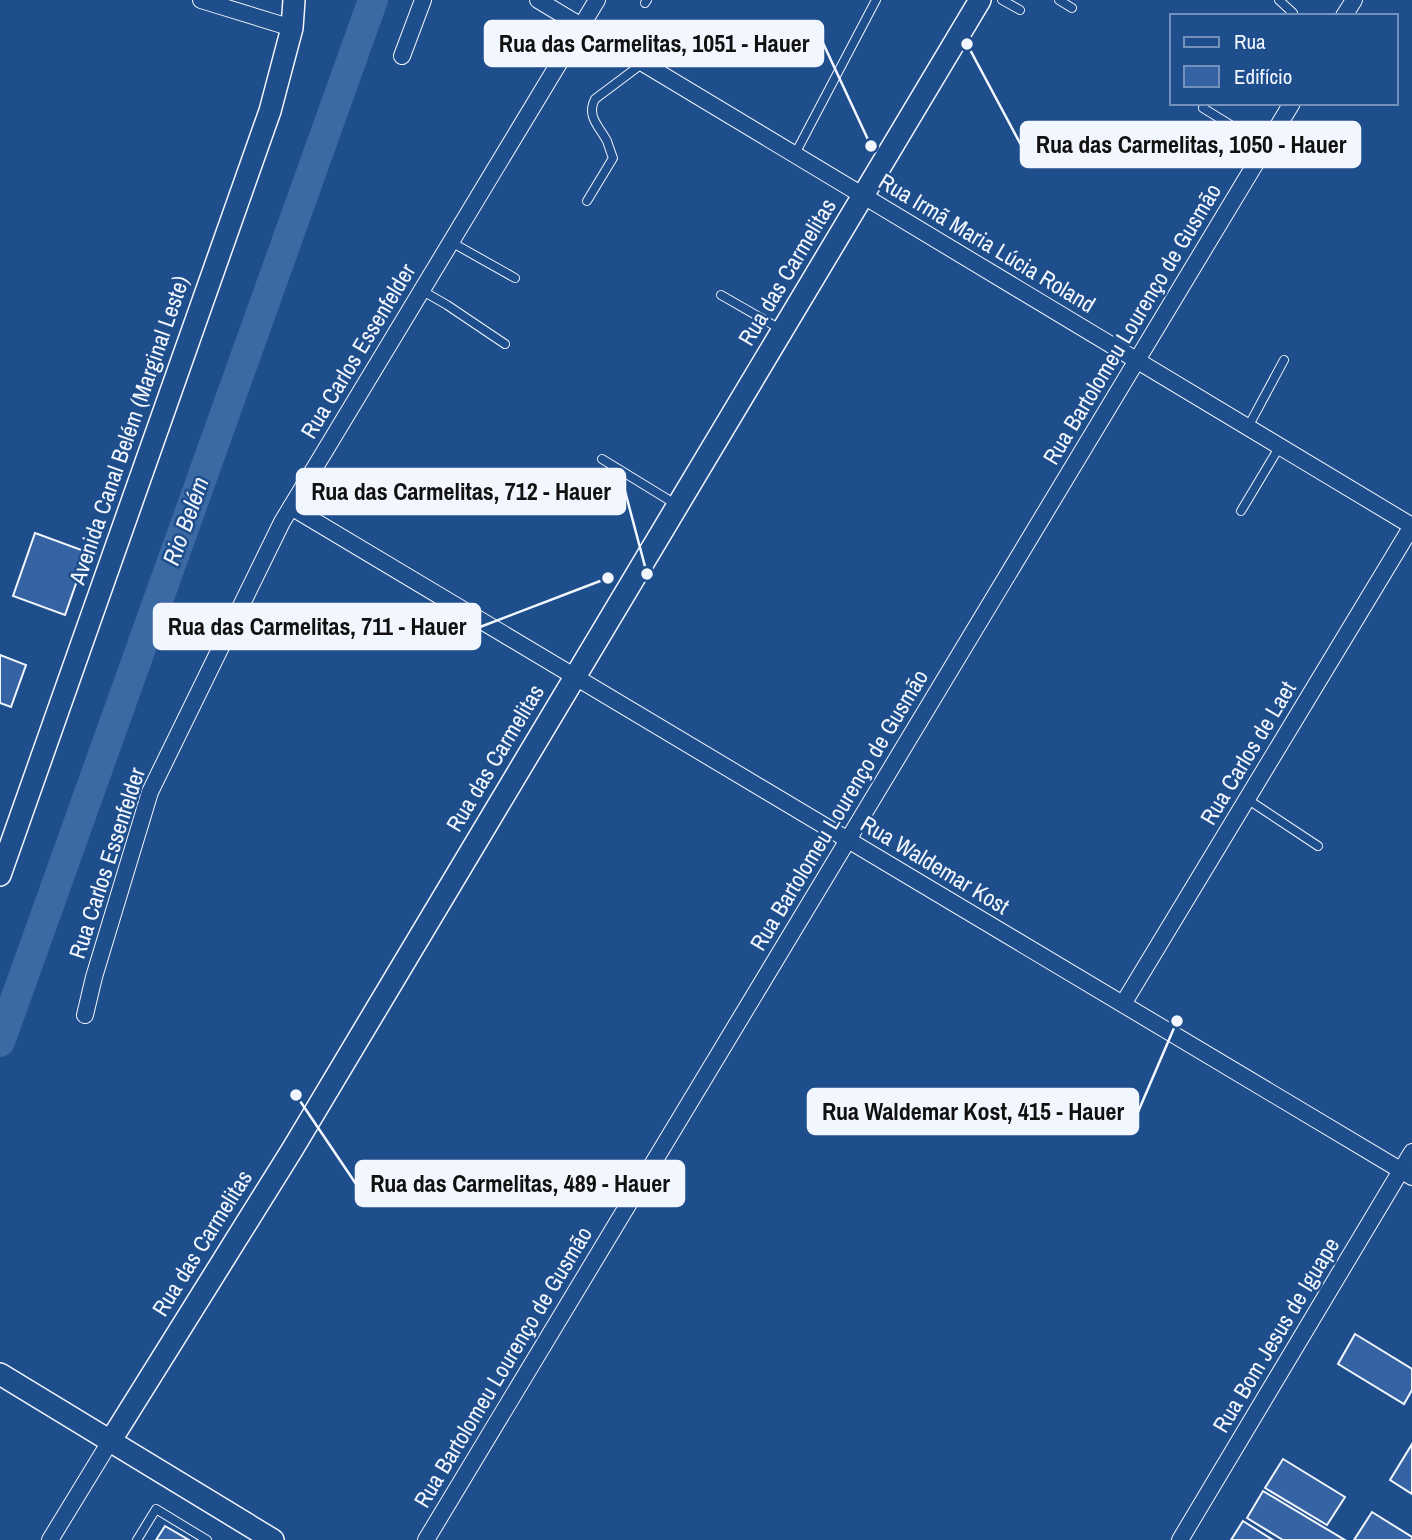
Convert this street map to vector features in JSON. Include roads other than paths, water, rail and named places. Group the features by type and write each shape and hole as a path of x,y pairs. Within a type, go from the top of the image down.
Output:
{"street":[{"path":"201,0 292,28"},
{"name":"Avenida Canal Belém (Marginal Leste)","path":"0,875 270,111 292,28 294,0"},
{"path":"402,55 423,0"},
{"name":"Rua Irmã Maria Lúcia Roland","path":"538,0 1412,526"},
{"name":"Rua Carlos Essenfelder","path":"85,1015 150,792 290,507 597,0"},
{"name":"Rua das Carmelitas","path":"50,1540 292,1150 980,0"},
{"name":"Rua Bartolomeu Lourenço de Gusmão","path":"426,1540 1291,105"},
{"name":"Rua Waldemar Kost","path":"290,507 1407,1174"},
{"name":"Rua Carlos de Laet","path":"1123,1004 1412,526"},
{"name":"Rua Bom Jesus de Iguape","path":"1180,1540 1407,1174 1412,1153"},
{"path":"0,1374 273,1540"}],"lane":[{"path":"795,154 876,0"},
{"path":"1002,0 1020,10"},
{"path":"1059,0 1072,8"},
{"path":"1279,0 1293,14"},
{"path":"587,201 612,158 607,142 591,113 592,104 643,63"},
{"path":"1203,108 1266,147"},
{"path":"451,242 515,278"},
{"path":"421,290 505,344"},
{"path":"721,295 782,330"},
{"path":"1248,427 1284,360"},
{"path":"1241,511 1280,446"},
{"path":"602,459 677,505"},
{"path":"1247,799 1318,846"},
{"path":"137,1540 156,1509 207,1540"}],"waterway":[{"name":"Rio Belém","path":"0,1042 373,0"}],"place":[{"name":"Rua das Carmelitas, 1050 - Hauer","path":"967,44"},
{"name":"Rua das Carmelitas, 1051 - Hauer","path":"871,146"},
{"name":"Rua das Carmelitas, 712 - Hauer","path":"647,574"},
{"name":"Rua das Carmelitas, 711 - Hauer","path":"608,578"},
{"name":"Rua Waldemar Kost, 415 - Hauer","path":"1177,1021"},
{"name":"Rua das Carmelitas, 489 - Hauer","path":"296,1095"}]}
